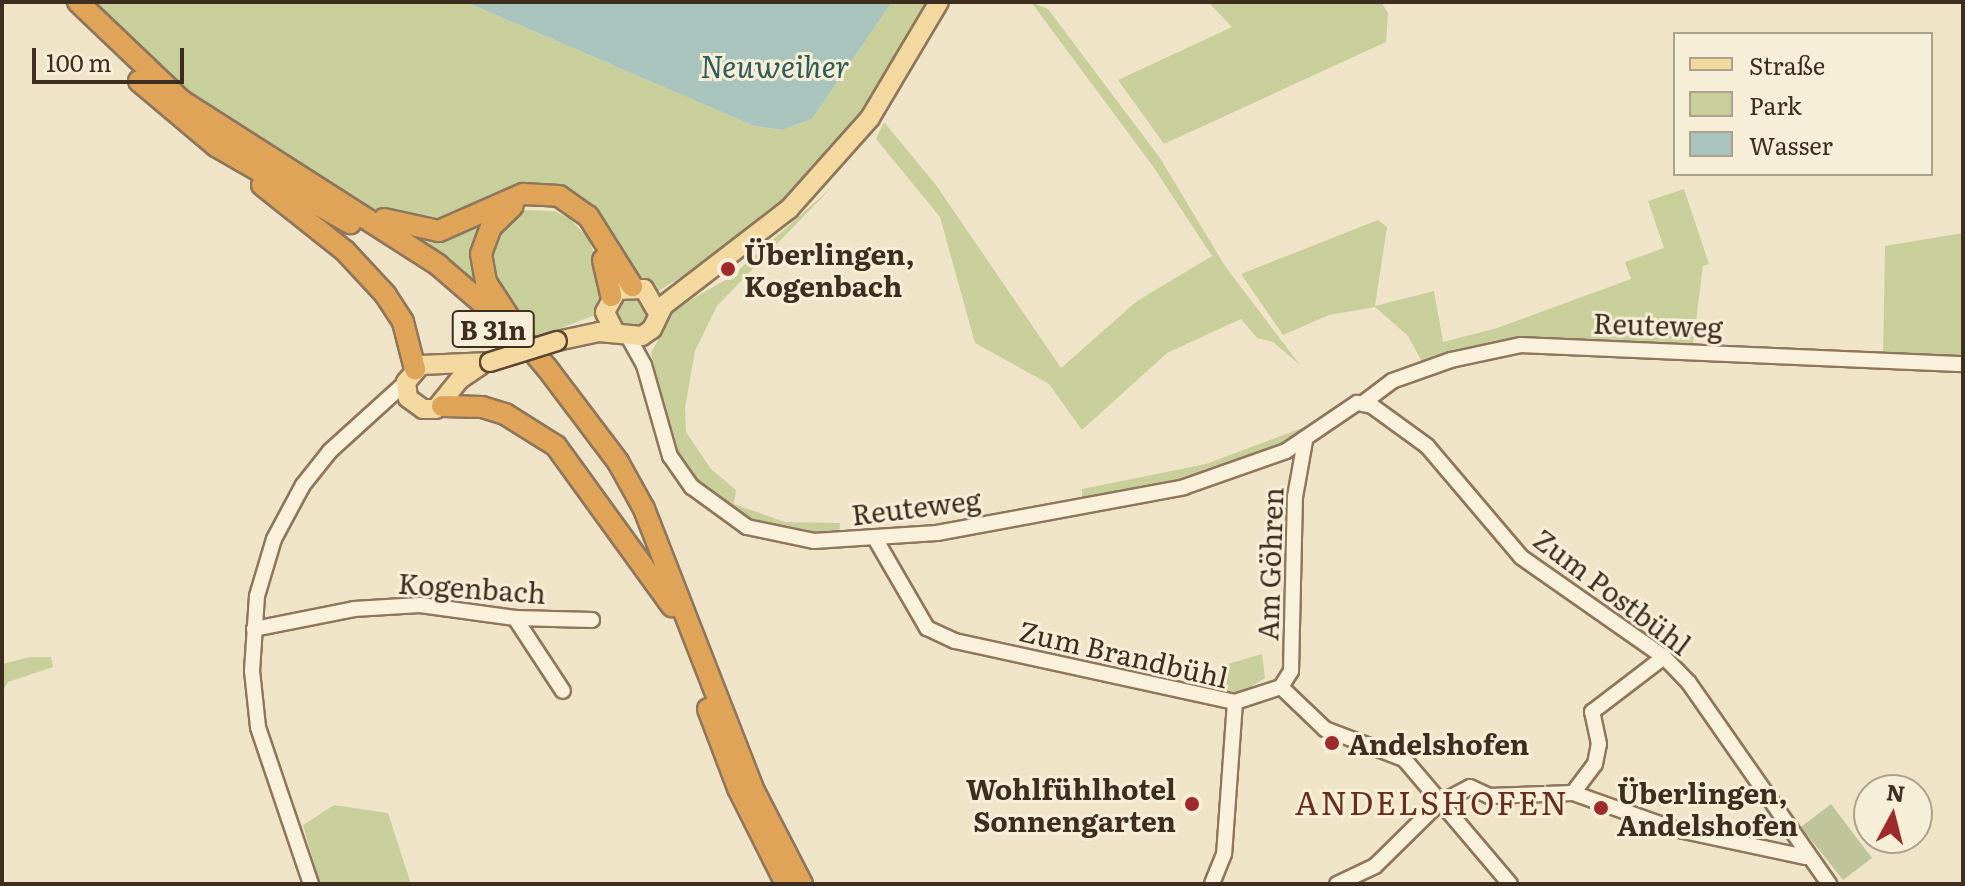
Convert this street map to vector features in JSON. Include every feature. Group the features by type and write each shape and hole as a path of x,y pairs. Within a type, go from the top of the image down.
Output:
{"highway":[{"name":"B 31n","path":"79,3 128,70 174,116 216,146 380,241 495,331 545,385 614,480 672,606 738,788 786,884"},
{"name":"B 31n","path":"79,3 182,101 438,265 517,333 618,462 644,509 754,791 802,884"},
{"path":"216,146 366,271 403,322 411,375"},
{"path":"361,214 439,231 523,194 559,196 588,216 640,289"},
{"path":"517,333 486,282 481,254 491,227 522,203 553,203 581,220 611,279 611,296"},
{"path":"447,398 505,414 556,446 672,606"}],"main road":[{"path":"486,364 429,410 412,402 411,375 428,364 441,368 486,364 577,335 617,329 648,333 658,313 690,282 765,230 839,157 896,80 939,2"},
{"path":"617,329 611,296 690,282"},
{"path":"640,289 658,313"},
{"path":"441,368 447,398"}],"street":[{"name":"Reuteweg","path":"617,329 644,365 670,456 692,487 717,510 747,527 786,538 876,540 1184,487 1286,451 1305,441"},
{"name":"Reuteweg","path":"644,365 648,333"},
{"name":"Reuteweg","path":"1363,403 1407,376 1521,345 1963,364"},
{"path":"311,884 258,727 254,629 257,596 281,523 315,469 411,375"},
{"path":"368,417 412,402"},
{"path":"1305,441 1363,403"},
{"name":"Zum Postbühl","path":"1363,403 1427,446 1521,557 1664,657 1689,683 1806,857 1829,884"},
{"name":"Am Göhren","path":"1281,687 1291,671 1295,497 1305,441"},
{"name":"Zum Brandbühl","path":"876,540 927,628 955,641 1235,702 1224,854 1212,884"},
{"name":"Kogenbach","path":"254,629 400,606 515,618 592,620"},
{"path":"515,618 563,691"},
{"path":"1573,793 1595,764 1599,744 1592,712 1664,657"},
{"path":"1235,702 1281,687 1325,729 1404,759 1438,804 1510,884"},
{"path":"1337,884 1375,866 1438,804 1470,787 1489,796 1573,793 1674,829 1806,857"}],"green space":[{"path":"78,2 466,2 754,126 782,130 812,119 892,2 929,2 893,69 805,184 730,247 655,293 655,324 615,332 606,243 547,193 459,226 381,218 182,101"},
{"path":"1031,2 1048,9 1160,158 1225,266 1300,365 1273,342 1257,338 1241,319 1167,353 1082,430 1049,384 975,343 940,217 876,139 884,122 936,185 1061,368 1137,301 1212,256 1152,165"},
{"path":"1208,2 1381,2 1388,13 1386,42 1164,144 1118,80 1232,27"},
{"path":"832,187 717,306 695,351 685,408 686,432 711,469 736,490 734,504 785,522 840,523 839,537 761,525 699,485 675,453 651,353 675,309 732,276"},
{"path":"1684,189 1709,264 1703,266 1693,345 1525,341 1422,362 1408,336 1375,307 1329,315 1283,335 1241,274 1378,220 1387,227 1375,306 1434,291 1443,342 1497,328 1631,279 1625,262 1664,248 1648,201"},
{"path":"524,210 554,211 569,218 588,238 606,283 595,315 533,339 500,298 488,262 493,241 510,217"},
{"path":"492,219 482,291 414,238 449,236"},
{"path":"1963,233 1963,355 1883,359 1885,246"},
{"path":"1310,425 1283,445 1181,481 1082,500 1082,489 1206,464"},
{"path":"1262,654 1265,678 1238,695 1194,690 1196,677 1225,673 1224,665"},
{"path":"30,657 51,657 53,667 8,682 2,692 2,664"},
{"path":"1831,804 1853,833 1853,854 1869,854 1872,858 1843,880 1801,827"},
{"path":"334,805 388,813 411,884 320,884 303,825"}],"water":[{"name":"Neuweiher","path":"466,2 892,2 812,119 782,130 754,126"}],"place":[{"name":"Überlingen, Kogenbach","path":"728,269"},
{"name":"Andelshofen","path":"1332,743"},
{"name":"Wohlfühlhotel Sonnengarten","path":"1192,804"},
{"name":"Überlingen, Andelshofen","path":"1601,808"}],"district":[{"name":"ANDELSHOFEN","path":"1432,801"}]}
